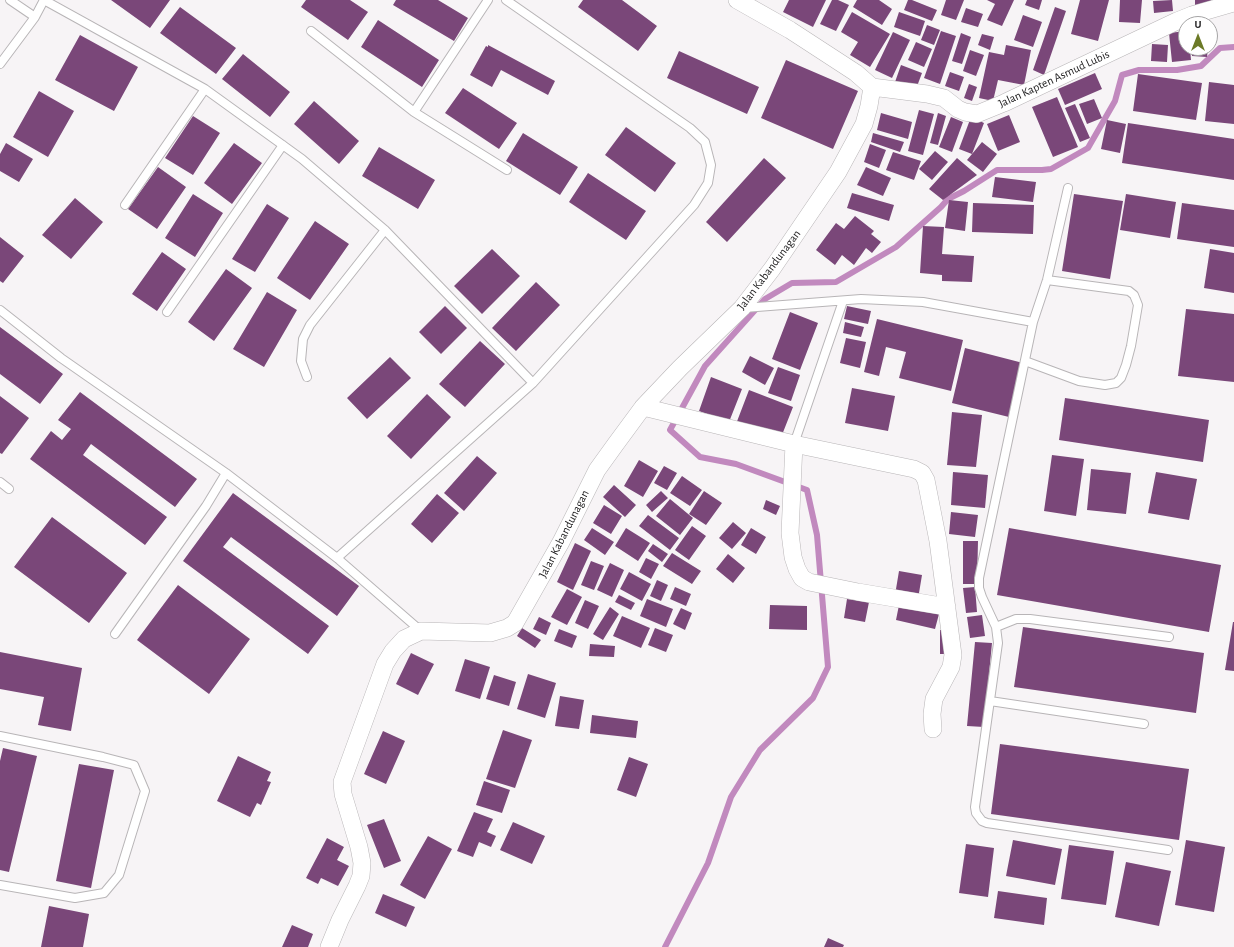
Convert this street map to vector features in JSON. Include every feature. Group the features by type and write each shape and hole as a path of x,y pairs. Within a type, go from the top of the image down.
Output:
{"street":[{"path":"737,0 790,30 856,73 872,87"},
{"name":"Jalan Kapten Asmud Lubis","path":"872,87 927,94 944,98 958,109 977,114 1004,103 1177,21 1192,15 1234,3"},
{"name":"Jalan Kabandunagan","path":"420,631 490,633 507,628 515,623 560,542 597,470 643,407 680,368 742,308 772,269 838,172 864,124 872,87"},
{"path":"643,407 794,444 914,468 922,473 928,487 938,541 953,655 951,667 934,699 932,714 933,729"},
{"path":"794,444 790,533 793,557 802,578 809,582 858,592 947,607"},
{"path":"329,947 361,876 362,864 359,847 343,794 342,782 385,664 393,651 404,639 420,631"}],"lane":[{"path":"10,0 35,17"},
{"path":"0,64 35,17 44,0 205,89 302,158 386,230 533,383"},
{"path":"414,112 488,0"},
{"path":"337,558 533,383 694,204 708,183 711,164 705,142 690,128 506,0"},
{"path":"311,32 414,112 507,170"},
{"path":"126,205 205,89"},
{"path":"166,312 283,145"},
{"path":"1068,188 1047,280 1033,322 979,578 979,588 996,627 998,643 975,807 976,813 982,821 1168,850"},
{"path":"307,377 301,362 303,339 310,325 386,230"},
{"path":"1025,362 1079,381 1105,385 1116,383 1121,378 1126,365 1138,305 1134,295 1129,291 1047,280"},
{"path":"742,308 861,299 923,302 1033,322"},
{"path":"794,444 843,301"},
{"path":"0,310 61,358 226,473 337,558 420,631"},
{"path":"115,634 206,506 226,473"},
{"path":"0,482 9,488"},
{"path":"996,627 1016,620 1030,619 1168,637"},
{"path":"990,701 1144,724"},
{"path":"0,736 103,757 134,765 145,791 119,875 104,893 75,898 0,885"}],"building":[{"path":"111,0 170,0 150,28"},
{"path":"306,0 350,0 368,12 348,40 301,7"},
{"path":"396,0 438,0 468,18 454,41 393,5"},
{"path":"583,0 622,0 657,26 638,51 578,7"},
{"path":"789,0 826,0 813,27 783,12"},
{"path":"832,0 838,0 849,5 836,31 820,24"},
{"path":"857,0 879,0 892,9 882,25 853,7"},
{"path":"908,0 912,0 937,10 932,21 904,10"},
{"path":"946,0 964,0 956,20 941,15"},
{"path":"987,0 1014,0 1002,26 987,20 995,4"},
{"path":"1027,0 1042,0 1039,10 1025,5"},
{"path":"1080,0 1109,0 1098,41 1071,34"},
{"path":"1120,0 1142,0 1140,23 1119,22"},
{"path":"1172,0 1173,11 1154,13 1153,1"},
{"path":"1195,0 1211,0 1211,7 1195,7"},
{"path":"180,7 236,48 216,74 160,33"},
{"path":"1055,7 1066,11 1044,75 1033,70"},
{"path":"966,8 983,14 978,27 961,22"},
{"path":"852,12 890,34 870,67 850,55 858,42 841,32"},
{"path":"899,12 925,21 920,36 894,27"},
{"path":"1023,15 1042,22 1033,47 1014,40"},
{"path":"378,20 439,60 422,87 361,47"},
{"path":"927,25 940,30 934,45 921,40"},
{"path":"941,31 956,36 940,84 924,78"},
{"path":"893,32 910,40 892,78 875,70"},
{"path":"1178,32 1178,56 1191,56 1191,60 1172,62 1169,33"},
{"path":"961,33 971,37 962,64 952,61"},
{"path":"982,34 994,37 990,50 978,45"},
{"path":"80,35 138,67 114,111 55,80"},
{"path":"916,42 932,49 924,67 908,60"},
{"path":"1152,44 1168,45 1167,62 1151,61"},
{"path":"488,45 555,81 548,95 501,70 492,87 470,75 486,46 488,47"},
{"path":"1006,45 1031,50 1024,85 998,80 993,101 979,98 989,52 1004,55"},
{"path":"970,50 984,55 976,76 963,71"},
{"path":"679,51 759,87 747,114 667,78"},
{"path":"243,54 290,92 270,117 222,79"},
{"path":"786,60 858,91 833,149 761,118"},
{"path":"901,65 922,73 916,89 895,82"},
{"path":"950,72 964,77 959,91 945,86"},
{"path":"1095,73 1102,89 1065,105 1058,89"},
{"path":"1138,74 1202,83 1196,120 1133,111"},
{"path":"1209,82 1234,85 1234,124 1205,121"},
{"path":"969,84 977,87 972,101 964,98"},
{"path":"463,88 517,123 499,149 445,113"},
{"path":"39,91 74,111 48,157 13,137"},
{"path":"1057,97 1078,147 1053,157 1032,107"},
{"path":"1094,99 1102,118 1087,124 1079,104"},
{"path":"314,101 359,141 339,164 294,124"},
{"path":"1075,104 1090,138 1080,142 1065,108"},
{"path":"919,110 934,114 923,155 908,151"},
{"path":"881,113 912,122 908,139 877,130"},
{"path":"938,113 946,116 938,145 930,143"},
{"path":"1009,115 1020,142 998,151 987,124"},
{"path":"193,116 220,133 193,175 165,158"},
{"path":"951,117 963,122 952,152 939,147"},
{"path":"971,117 984,123 972,154 959,149"},
{"path":"1107,120 1126,124 1120,153 1101,149"},
{"path":"1128,123 1234,139 1234,180 1122,163"},
{"path":"626,127 676,163 655,192 605,155"},
{"path":"523,133 578,167 560,195 506,161"},
{"path":"873,133 904,142 900,152 871,142"},
{"path":"982,142 997,154 983,172 967,160"},
{"path":"6,143 33,159 19,182 0,171 0,154"},
{"path":"234,143 262,163 232,204 204,183"},
{"path":"870,144 886,150 879,168 864,162"},
{"path":"379,147 435,180 418,209 362,176"},
{"path":"935,151 948,162 932,180 919,169"},
{"path":"893,152 921,161 914,180 886,170"},
{"path":"764,158 786,178 727,242 706,222"},
{"path":"957,158 977,175 943,200 929,189"},
{"path":"158,167 186,187 157,229 128,209"},
{"path":"866,167 891,178 883,196 857,185"},
{"path":"588,173 646,211 626,240 569,202"},
{"path":"995,177 1036,182 1033,202 992,197"},
{"path":"852,193 894,205 889,221 847,208"},
{"path":"193,194 223,213 195,257 165,238"},
{"path":"1074,194 1123,201 1110,279 1062,271"},
{"path":"1126,194 1176,202 1170,238 1120,230"},
{"path":"75,198 103,222 71,259 42,235"},
{"path":"949,200 968,202 965,231 945,228"},
{"path":"973,203 1034,205 1033,234 972,232"},
{"path":"1182,203 1234,210 1234,247 1177,239"},
{"path":"267,204 289,218 255,272 232,259"},
{"path":"855,216 874,231 871,234 881,242 872,253 866,248 854,265 842,255 835,265 816,250 836,223 844,229"},
{"path":"315,221 349,244 310,300 277,278"},
{"path":"923,226 944,227 942,254 974,256 972,282 942,281 942,275 920,273"},
{"path":"0,237 24,256 3,283 0,281"},
{"path":"492,249 520,276 482,314 454,286"},
{"path":"1210,249 1234,253 1234,293 1204,288"},
{"path":"162,252 186,269 157,311 132,294"},
{"path":"226,269 252,288 214,341 188,322"},
{"path":"536,282 560,305 516,351 492,328"},
{"path":"267,292 297,310 264,367 233,349"},
{"path":"445,306 467,328 441,354 419,332"},
{"path":"847,306 871,311 868,324 844,319"},
{"path":"1186,309 1234,314 1234,382 1178,376"},
{"path":"790,312 818,323 800,370 772,359"},
{"path":"877,319 963,340 951,391 899,378 906,352 886,347 879,376 864,372"},
{"path":"845,322 864,327 861,337 843,333"},
{"path":"0,327 63,374 40,404 0,374"},
{"path":"846,338 866,342 860,368 840,363"},
{"path":"480,341 505,364 465,407 439,384"},
{"path":"965,348 1023,363 1009,417 952,403"},
{"path":"750,356 774,368 765,385 742,372"},
{"path":"390,357 411,378 367,419 347,398"},
{"path":"778,367 800,375 791,401 768,393"},
{"path":"711,377 742,389 729,422 699,411"},
{"path":"852,388 895,396 888,431 845,423"},
{"path":"749,390 793,407 780,440 736,424"},
{"path":"80,392 197,479 175,507 91,444 83,455 167,517 145,545 30,459 51,431 62,440 71,429 58,420"},
{"path":"427,394 451,417 411,459 387,436"},
{"path":"0,396 29,418 2,454 0,453"},
{"path":"1065,398 1209,420 1203,462 1059,440"},
{"path":"952,412 982,415 976,467 947,465"},
{"path":"1052,455 1084,459 1076,516 1044,511"},
{"path":"477,456 497,473 464,511 444,493"},
{"path":"639,460 658,471 643,497 624,486"},
{"path":"664,466 677,473 667,490 654,483"},
{"path":"1091,469 1131,473 1126,514 1087,510"},
{"path":"953,472 988,475 985,508 951,505"},
{"path":"1156,472 1197,479 1189,520 1148,513"},
{"path":"682,476 702,490 690,506 670,493"},
{"path":"614,485 636,505 625,517 603,497"},
{"path":"661,491 668,498 652,512 646,505"},
{"path":"704,491 722,503 706,525 689,514"},
{"path":"233,493 359,586 337,616 231,537 223,547 329,626 308,654 183,561"},
{"path":"437,494 459,513 432,543 411,524"},
{"path":"670,499 693,518 680,535 656,516"},
{"path":"766,500 780,506 776,515 763,509"},
{"path":"604,505 622,516 611,534 593,523"},
{"path":"951,512 978,515 975,537 949,534"},
{"path":"648,515 679,538 670,550 639,526"},
{"path":"52,517 127,573 89,623 14,567"},
{"path":"733,522 746,533 732,549 719,538"},
{"path":"692,526 706,536 689,560 675,550"},
{"path":"592,528 614,542 605,555 584,540"},
{"path":"626,528 650,543 638,561 615,546"},
{"path":"751,528 766,537 756,554 741,545"},
{"path":"1009,528 1221,565 1209,632 997,595"},
{"path":"963,541 978,541 977,584 963,584"},
{"path":"575,543 591,551 573,590 557,582"},
{"path":"653,544 668,554 662,562 648,551"},
{"path":"672,553 701,571 692,584 663,566"},
{"path":"728,554 745,568 733,583 716,569"},
{"path":"646,558 659,564 651,579 639,572"},
{"path":"591,561 604,566 594,590 581,585"},
{"path":"610,563 624,570 612,597 597,590"},
{"path":"899,571 922,575 918,599 895,595"},
{"path":"629,572 651,584 642,601 620,589"},
{"path":"657,580 668,585 661,601 650,596"},
{"path":"178,585 250,639 209,694 137,640"},
{"path":"675,587 691,594 686,606 670,599"},
{"path":"975,587 977,612 966,613 963,588"},
{"path":"567,589 582,597 567,625 551,617"},
{"path":"619,595 635,603 631,610 615,602"},
{"path":"647,599 673,609 666,627 640,616"},
{"path":"847,599 869,602 865,622 844,618"},
{"path":"585,600 599,606 588,629 575,623"},
{"path":"770,605 807,606 807,630 769,629"},
{"path":"899,605 939,614 935,629 896,620"},
{"path":"610,607 619,614 603,640 593,634"},
{"path":"681,608 692,613 685,630 673,624"},
{"path":"982,615 985,636 970,638 967,617"},
{"path":"622,616 650,628 641,648 613,636"},
{"path":"539,617 551,623 546,635 533,629"},
{"path":"1234,622 1234,671 1225,670"},
{"path":"1023,627 1204,653 1196,713 1014,687"},
{"path":"522,628 541,640 535,648 517,636"},
{"path":"655,628 673,635 666,652 648,645"},
{"path":"559,629 577,636 572,648 554,641"},
{"path":"940,630 950,630 950,654 940,654"},
{"path":"975,642 992,643 984,727 967,726"},
{"path":"590,644 615,646 614,657 589,656"},
{"path":"0,652 82,668 71,731 38,725 44,697 0,689"},
{"path":"411,653 434,664 418,695 396,684"},
{"path":"465,659 490,667 480,699 455,691"},
{"path":"528,674 556,683 545,718 517,709"},
{"path":"494,675 516,682 509,706 486,699"},
{"path":"560,696 584,700 579,729 555,726"},
{"path":"592,715 638,721 636,738 590,733"},
{"path":"503,730 532,740 515,788 486,779"},
{"path":"383,731 405,741 386,784 364,774"},
{"path":"1000,744 1189,769 1179,840 991,814"},
{"path":"3,748 37,756 9,872 0,870 0,761"},
{"path":"238,756 271,772 267,781 271,782 261,805 257,803 250,817 217,801"},
{"path":"629,757 648,764 636,797 617,790"},
{"path":"79,764 114,770 91,888 56,881"},
{"path":"484,781 510,790 502,813 476,805"},
{"path":"474,812 493,819 487,832 496,836 491,847 479,842 473,857 457,851"},
{"path":"384,819 401,861 384,868 367,825"},
{"path":"513,822 545,836 532,864 500,850"},
{"path":"428,836 452,849 425,899 400,885"},
{"path":"327,838 344,847 337,860 349,866 338,886 321,878 318,884 306,878"},
{"path":"1013,840 1062,849 1055,885 1006,876"},
{"path":"1186,840 1225,847 1214,912 1175,905"},
{"path":"966,844 994,848 988,897 959,893"},
{"path":"1069,845 1114,851 1106,905 1061,899"},
{"path":"1126,862 1171,871 1159,926 1115,917"},
{"path":"998,891 1047,898 1044,925 994,918"},
{"path":"383,894 415,907 406,927 375,913"},
{"path":"49,906 89,914 83,947 41,947"},
{"path":"292,925 313,934 308,947 282,947"},
{"path":"828,938 844,945 843,947 824,947"}],"waterway":[{"path":"665,947 708,863 731,797 760,750 813,698 828,667 817,535 807,490 736,464 700,457 670,430 705,366 765,299 792,283 836,282 896,247 948,199 964,191 997,170 1051,169 1088,148 1115,101 1122,75 1139,70 1177,70 1201,66 1220,48 1234,47"}]}
